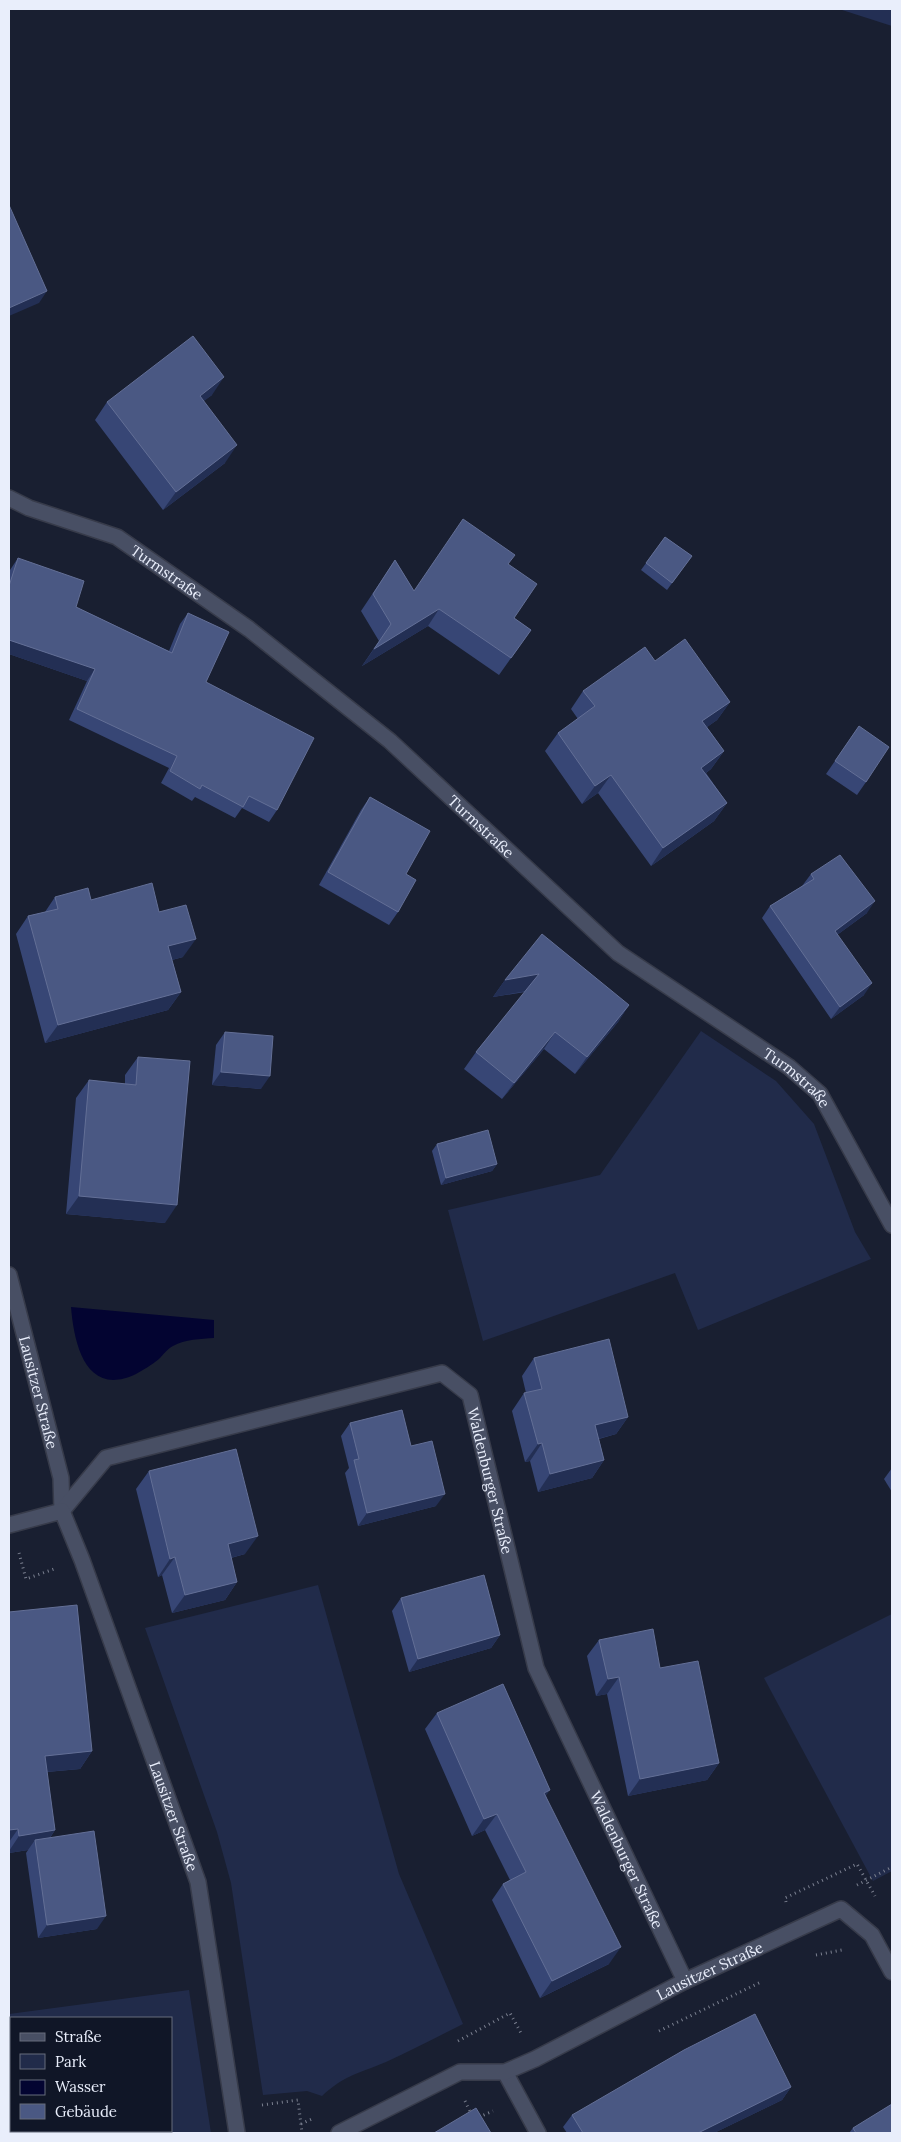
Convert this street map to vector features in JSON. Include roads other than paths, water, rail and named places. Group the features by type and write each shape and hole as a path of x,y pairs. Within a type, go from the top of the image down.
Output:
{"street":[{"name":"Turmstraße","path":"9,498 29,508 117,537 249,629 390,741 618,953 789,1068 820,1094 892,1225"},
{"name":"Lausitzer Straße","path":"9,1275 61,1478 62,1511 82,1560 198,1882 237,2133"},
{"name":"Waldenburger Straße","path":"62,1511 106,1458 442,1373 470,1395 536,1668 685,1981"},
{"path":"10,1525 62,1511"},
{"name":"Lausitzer Straße","path":"339,2133 460,2072 505,2072 536,2059 685,1981 841,1909 872,1935 892,1972"},
{"path":"505,2072 538,2133"}],"water":[{"path":"71,1307 214,1320 214,1338 183,1342 169,1349 159,1359 136,1374 119,1380 105,1379 94,1373 80,1351 75,1336"}]}
